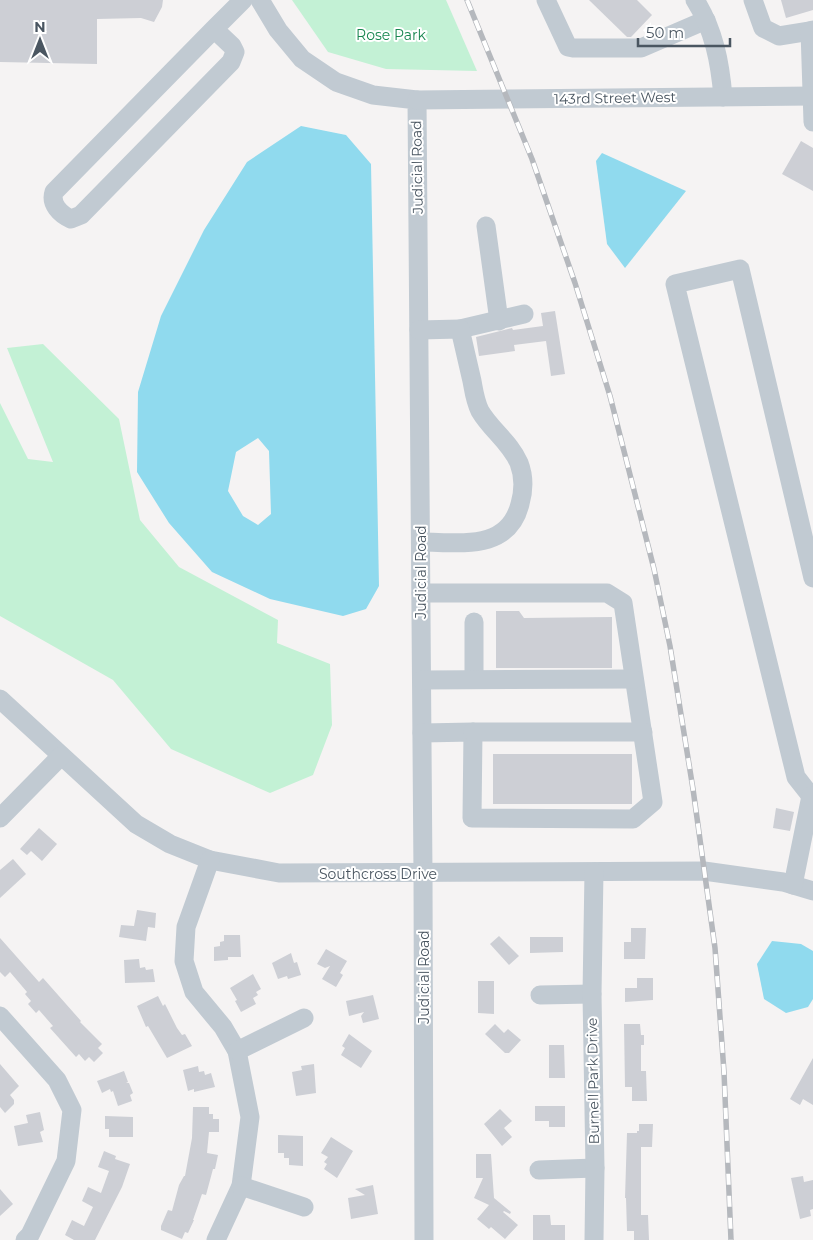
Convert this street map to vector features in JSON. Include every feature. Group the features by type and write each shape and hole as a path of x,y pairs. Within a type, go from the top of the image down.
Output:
{"street":[{"path":"214,29 232,46 235,52 231,62 81,215 72,219 67,217 55,206 53,201 54,192 214,29 243,0"},
{"name":"Judicial Road","path":"260,0 278,30 302,59 336,82 373,95 417,100 424,874 424,1240"},
{"path":"546,0 568,47 574,48 641,48 706,20"},
{"path":"695,0 706,20 718,53 723,97"},
{"path":"753,0 762,28 779,36 812,30 813,122"},
{"name":"143rd Street West","path":"417,100 813,96"},
{"path":"486,226 499,321"},
{"path":"794,885 812,796 796,777 675,284 740,269 813,578"},
{"path":"419,330 460,330 524,314"},
{"path":"421,542 477,542 494,538 504,532 513,520 520,507 523,492 523,478 519,464 510,447 481,411 476,400 460,330"},
{"path":"421,593 607,593 623,603 653,802 634,819 472,818 473,732"},
{"path":"474,622 474,679"},
{"path":"422,680 634,678"},
{"name":"Southcross Drive","path":"0,699 136,824 170,844 210,860 279,873 424,874 704,871 784,882 813,891"},
{"path":"422,733 643,732"},
{"path":"0,818 61,756"},
{"path":"210,860 186,927 184,961 194,992 223,1027 236,1050 250,1116 241,1186 216,1240"},
{"name":"Burnell Park Drive","path":"594,872 592,994 595,1168 594,1240"},
{"path":"540,995 592,994"},
{"path":"0,1016 57,1080 72,1110 66,1161 30,1235 25,1240"},
{"path":"236,1050 304,1018"},
{"path":"539,1170 595,1168"},
{"path":"241,1186 304,1207"}],"green space":[{"name":"Rose Park","path":"292,0 446,0 477,71 386,69 328,52"},
{"path":"43,344 119,419 140,520 179,567 278,620 277,643 330,664 332,725 313,775 270,793 171,749 113,680 0,616 0,403 28,459 53,462 7,348"}],"water":[{"path":"301,126 346,135 371,164 379,586 366,609 343,616 270,599 212,572 169,523 137,472 138,392 161,316 204,230 247,162","holes":["258,438 269,451 271,514 258,525 243,516 228,491 236,452"]},
{"path":"602,153 686,191 625,268 607,244 596,161"},
{"path":"772,941 801,944 813,951 813,999 808,1007 786,1013 764,999 757,964"}],"building":[{"path":"0,0 163,0 162,7 154,22 141,18 97,19 97,64 0,62"},
{"path":"589,0 637,0 652,15 631,37 627,37"},
{"path":"781,0 813,0 813,10 786,18"},
{"path":"801,141 813,148 813,191 782,174"},
{"path":"555,311 565,374 551,376 546,341 514,345 515,351 479,356 476,337 512,328 513,330 543,326 541,313"},
{"path":"496,611 519,611 524,618 612,617 612,668 496,668"},
{"path":"493,754 632,754 632,804 493,804"},
{"path":"776,808 794,812 790,831 773,828"},
{"path":"39,828 57,844 42,861 31,851 27,855 20,849"},
{"path":"13,859 26,874 0,898 0,870"},
{"path":"137,910 156,913 155,928 148,927 146,941 119,937 121,925 134,926"},
{"path":"631,928 646,928 645,959 624,959 624,942 631,942"},
{"path":"224,935 240,935 241,957 228,957 228,960 214,961 214,947 220,946 220,942 224,941"},
{"path":"499,936 519,956 509,965 490,944"},
{"path":"530,937 563,937 563,952 530,953"},
{"path":"0,938 39,982 43,978 80,1022 102,1044 98,1048 103,1053 94,1062 89,1057 85,1061 79,1054 76,1057 50,1028 53,1026 39,1010 36,1013 28,1004 31,1001 25,994 27,992 10,972 5,977 0,972"},
{"path":"326,949 347,961 340,973 343,975 336,987 322,979 330,966 325,968 317,964"},
{"path":"291,953 294,963 297,962 301,975 288,979 287,976 278,979 272,963"},
{"path":"139,959 140,968 145,967 146,970 153,969 155,982 125,983 124,960"},
{"path":"253,974 261,989 256,992 258,995 253,998 256,1004 241,1012 230,988"},
{"path":"637,978 653,978 653,1000 625,1002 625,988 637,988"},
{"path":"478,981 494,981 494,1014 478,1013"},
{"path":"373,995 379,1019 363,1023 361,1016 364,1012 349,1016 346,1001"},
{"path":"158,996 163,1006 165,1004 177,1028 182,1035 185,1034 192,1046 167,1058 148,1026 146,1027 137,1006"},
{"path":"495,1024 504,1033 508,1029 521,1040 509,1053 505,1053 485,1034"},
{"path":"624,1024 640,1024 641,1035 644,1035 644,1045 641,1045 641,1071 646,1071 647,1101 632,1101 632,1087 625,1087"},
{"path":"349,1034 372,1051 361,1068 341,1055 345,1048 342,1046"},
{"path":"549,1045 564,1045 565,1078 549,1078"},
{"path":"813,1058 813,1105 803,1099 800,1105 790,1099"},
{"path":"0,1064 19,1086 10,1095 14,1100 14,1104 5,1113 0,1107"},
{"path":"314,1064 316,1093 296,1096 292,1072 302,1070 301,1066"},
{"path":"198,1066 199,1072 204,1071 205,1075 211,1073 215,1087 194,1092 194,1089 188,1091 183,1070"},
{"path":"124,1071 128,1082 126,1083 129,1083 133,1093 130,1095 132,1101 118,1106 113,1091 111,1092 110,1089 102,1093 97,1081"},
{"path":"535,1106 565,1106 565,1127 549,1127 549,1121 535,1121"},
{"path":"193,1107 209,1107 209,1114 213,1114 213,1119 219,1119 219,1132 209,1132 207,1153 218,1155 206,1195 202,1194 194,1220 188,1233 185,1232 182,1239 161,1230 161,1226 168,1210 172,1211 179,1185 185,1176 192,1138"},
{"path":"500,1109 512,1121 504,1128 512,1137 502,1146 484,1124"},
{"path":"40,1112 44,1130 40,1132 43,1142 18,1146 14,1126 28,1123 26,1115"},
{"path":"105,1116 133,1117 133,1137 109,1137 109,1129 105,1129"},
{"path":"639,1124 653,1124 652,1147 641,1147 641,1215 648,1215 649,1240 634,1240 634,1231 627,1231 625,1198 627,1133 637,1133 639,1131"},
{"path":"278,1135 303,1136 303,1166 289,1165 289,1158 284,1158 284,1153 278,1153"},
{"path":"331,1137 353,1151 337,1178 324,1169 327,1164 324,1162 328,1157 321,1153"},
{"path":"104,1151 116,1156 115,1159 130,1164 122,1187 95,1240 74,1240 65,1235 72,1220 84,1226 93,1207 82,1201 88,1187 101,1193 109,1171 98,1167"},
{"path":"476,1154 491,1154 494,1198 511,1212 510,1214 503,1212 518,1225 505,1239 491,1227 489,1229 477,1219 489,1205 474,1198 483,1178 476,1178"},
{"path":"803,1176 804,1182 813,1180 813,1209 810,1210 811,1216 800,1219 791,1178"},
{"path":"373,1185 378,1214 351,1219 348,1198 365,1195 355,1189"},
{"path":"0,1189 13,1204 0,1216"},
{"path":"533,1215 550,1215 551,1225 565,1225 565,1240 533,1240"}],"railway":[{"path":"467,0 532,159 575,283 610,396 654,569 670,646 693,789 715,948 724,1072 731,1240"}]}
